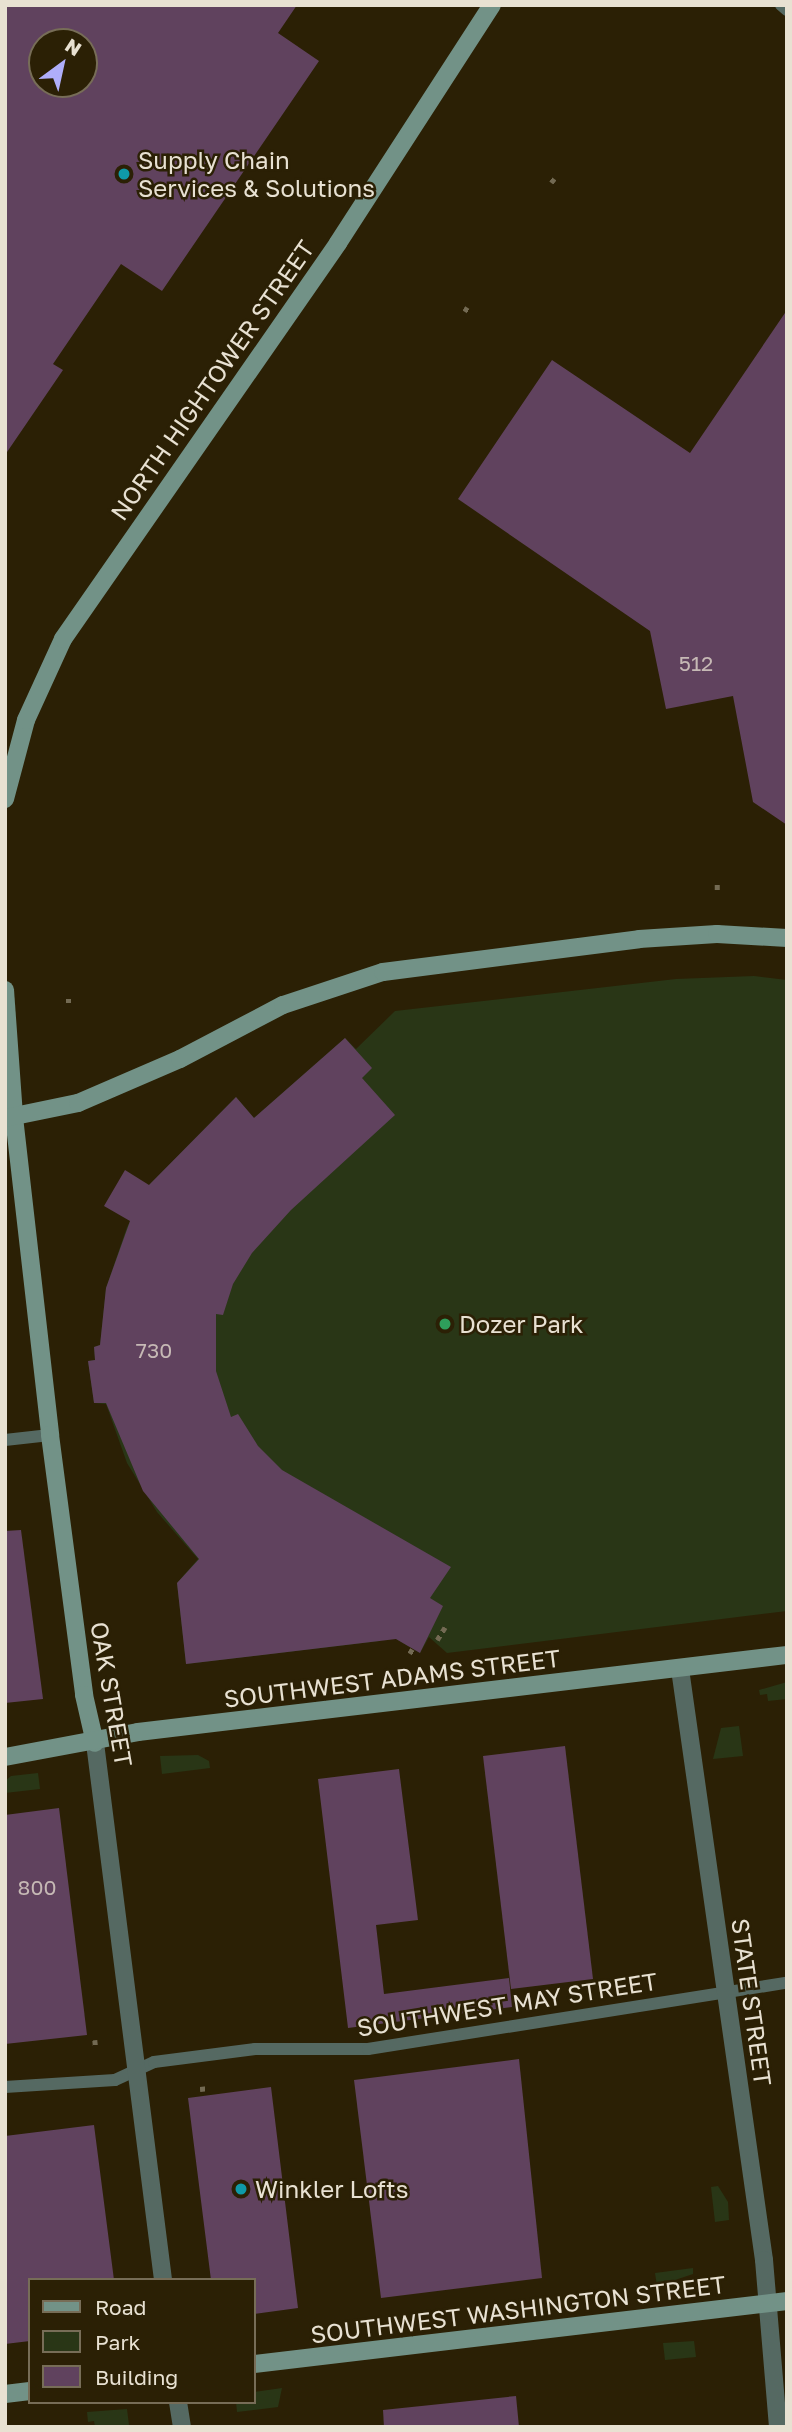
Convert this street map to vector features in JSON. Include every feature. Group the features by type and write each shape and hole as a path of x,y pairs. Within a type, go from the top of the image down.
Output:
{"street":[{"name":"NORTH HIGHTOWER STREET","path":"5,799 26,720 63,639 338,243 492,5"},
{"path":"5,990 9,1117 78,1103 180,1059 283,1005 383,972 639,939 716,934 787,938"},
{"name":"OAK STREET","path":"9,1117 84,1695 95,1743 163,2278"},
{"name":"SOUTHWEST ADAMS STREET","path":"5,1757 95,1743 138,1732 787,1655"},
{"name":"STATE STREET","path":"680,1669 768,2304 778,2427"},
{"name":"SOUTHWEST WASHINGTON STREET","path":"256,2364 787,2301"},
{"path":"5,2394 28,2391"},
{"path":"178,2404 182,2427"}],"lane":[{"path":"781,5 787,10"},
{"path":"5,1440 50,1435"},
{"name":"SOUTHWEST MAY STREET","path":"5,2087 115,2080 154,2062 255,2049 368,2049 787,1983"}],"path":[{"path":"717,880 717,890"},
{"path":"66,1001 74,1001"},
{"path":"437,1640 445,1628"},
{"path":"409,1650 417,1655"},
{"path":"95,2040 96,2049"},
{"path":"200,2089 209,2088"}],"green space":[{"name":"Dozer Park","path":"754,976 787,980 787,1611 447,1653 429,1637 420,1653 384,1632 380,1641 186,1664 177,1583 198,1559 157,1512 127,1463 106,1404 94,1403 88,1361 95,1360 94,1347 100,1345 106,1288 127,1227 149,1185 236,1097 254,1118 345,1038 356,1049 395,1011 676,979"},
{"path":"787,1682 787,1699 768,1701 767,1694 760,1695 759,1690"},
{"path":"739,1726 743,1756 713,1759 721,1728"},
{"path":"198,1755 209,1761 210,1768 162,1774 160,1756"},
{"path":"38,1773 40,1789 5,1793 5,1781 11,1776"},
{"path":"718,2186 728,2202 729,2220 715,2222 711,2187"},
{"path":"693,2268 693,2274 657,2286 655,2273"},
{"path":"694,2341 696,2357 665,2360 663,2343"},
{"path":"282,2388 278,2407 237,2412 236,2404 256,2404 256,2392"},
{"path":"127,2409 129,2425 95,2427 94,2421 88,2422 87,2412"}],"building":[{"name":"Supply Chain Services & Solutions","path":"5,5 297,5 278,33 319,61 162,291 121,264 53,364 63,370 5,455"},
{"path":"787,310 787,825 753,802 733,696 666,709 650,631 458,499 552,360 690,453"},
{"path":"345,1038 372,1068 362,1078 395,1115 291,1210 252,1253 233,1284 223,1315 216,1314 216,1371 231,1417 238,1414 258,1446 282,1470 451,1567 430,1598 443,1606 420,1653 396,1639 186,1664 177,1583 199,1559 143,1491 106,1403 94,1403 88,1361 95,1360 94,1347 100,1345 106,1288 130,1221 104,1206 125,1170 149,1185 236,1097 254,1118"},
{"path":"21,1530 43,1699 5,1703 5,1531"},
{"path":"565,1746 593,1979 511,1989 483,1756"},
{"path":"399,1769 418,1920 376,1925 384,1994 509,1978 512,2007 348,2028 318,1779"},
{"path":"59,1808 87,2035 5,2044 5,1815"},
{"path":"519,2059 542,2278 381,2298 354,2080"},
{"name":"Winkler Lofts","path":"271,2087 298,2308 256,2314 256,2278 211,2278 188,2098"},
{"path":"94,2125 114,2278 28,2278 28,2341 5,2344 5,2136"},
{"path":"516,2396 519,2427 384,2427 383,2410"}],"place":[{"name":"Supply Chain Services & Solutions","path":"124,174"},
{"name":"Dozer Park","path":"445,1324"},
{"name":"Winkler Lofts","path":"241,2189"}]}
